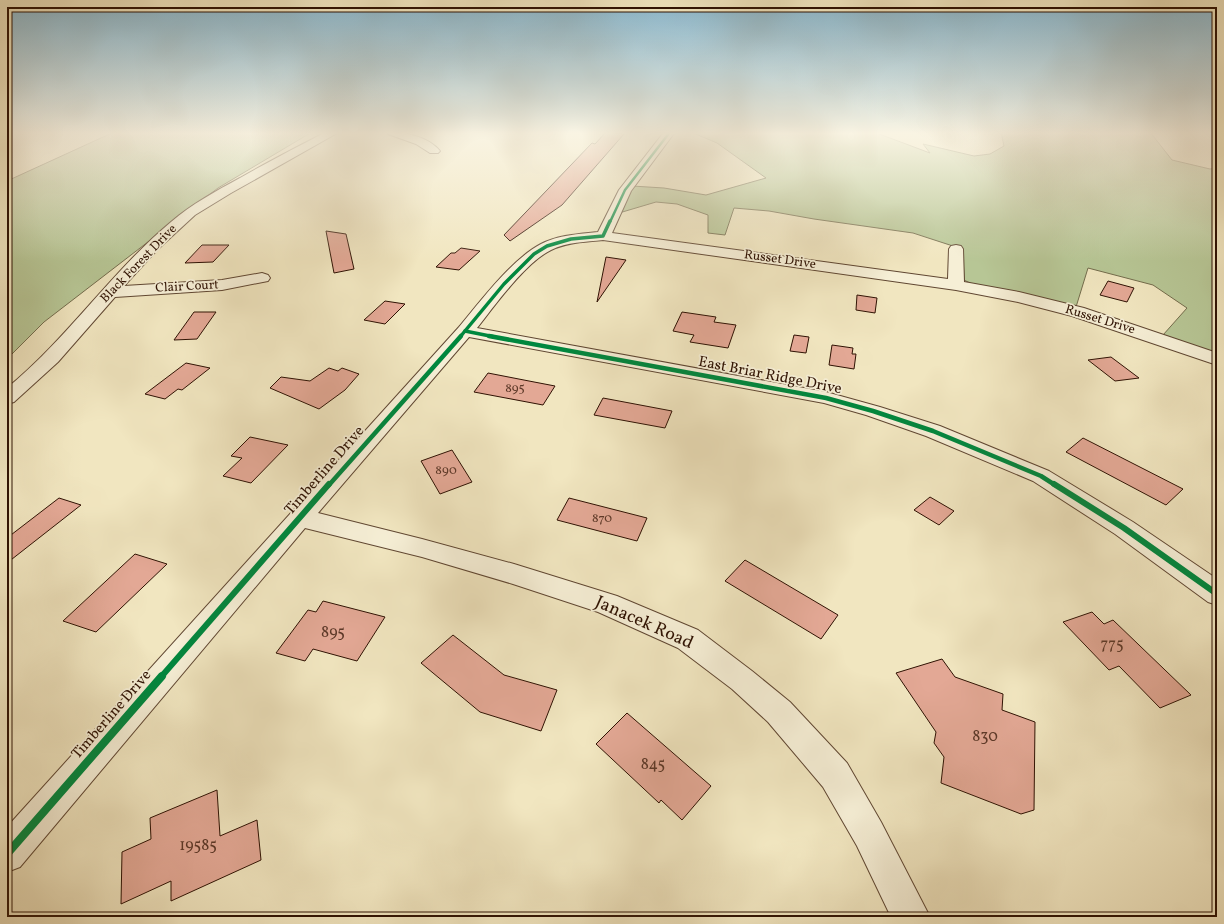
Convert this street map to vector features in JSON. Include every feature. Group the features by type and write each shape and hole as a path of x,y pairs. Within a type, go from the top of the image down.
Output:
{"street":[{"name":"Black Forest Drive","path":"7,398 23,386 62,347 135,264 174,226 216,196 254,175"},
{"path":"603,236 625,190 637,175"},
{"name":"Russet Drive","path":"603,236 956,284 1019,297 1078,312 1217,359"},
{"name":"Timberline Drive","path":"7,854 353,457 465,331 504,284 534,254 547,246 571,239 603,236"},
{"path":"956,249 956,284"},
{"name":"Clair Court","path":"111,292 222,285 262,278"},
{"name":"East Briar Ridge Drive","path":"465,331 826,398 873,411 933,431 1041,476 1124,528 1217,594"},
{"name":"Janacek Road","path":"301,518 422,548 514,574 607,604 688,639 742,680 779,712 835,775 869,834 911,917"}],"green space":[{"path":"20,175 240,175 218,188 44,322 7,359 7,181"},
{"path":"762,175 1217,175 1217,354 1163,335 1187,308 1153,285 1088,268 1076,307 972,284 964,280 963,254 959,248 913,233 769,211 734,208 725,235 708,233 708,215 677,204 656,202 619,213 632,186 664,188 706,195 766,178"}],"building":[{"path":"561,175 588,175 562,205 510,241 504,235"},
{"path":"326,231 346,234 354,269 334,273"},
{"path":"202,245 229,245 213,262 185,263"},
{"path":"461,248 480,251 459,270 436,267 451,253 455,253"},
{"path":"606,257 626,260 597,302"},
{"path":"1108,281 1134,288 1127,302 1100,295"},
{"path":"857,295 877,298 875,313 856,310"},
{"path":"385,301 405,304 385,324 364,320"},
{"path":"194,312 216,312 197,339 174,340"},
{"path":"682,312 716,317 714,322 736,325 728,348 690,342 694,335 673,331"},
{"path":"794,335 809,337 806,353 790,351"},
{"path":"832,345 853,348 852,354 856,354 854,369 829,365"},
{"path":"1111,357 1139,378 1115,381 1088,360"},
{"path":"186,363 210,368 182,390 178,389 165,399 145,394"},
{"path":"329,368 338,371 342,368 359,374 345,390 319,409 270,388 281,377 310,381"},
{"path":"488,373 555,386 543,405 474,392"},
{"path":"603,398 672,411 665,428 594,415"},
{"path":"250,437 288,445 251,483 223,476 242,458 231,456"},
{"path":"1083,438 1183,489 1166,505 1066,452"},
{"path":"452,450 472,482 440,494 421,461"},
{"path":"930,497 954,511 939,525 914,510"},
{"path":"59,498 81,505 7,563 7,538"},
{"path":"569,498 647,518 637,541 557,520"},
{"path":"135,554 167,564 96,632 63,621"},
{"path":"745,560 838,615 821,639 725,581"},
{"path":"323,601 385,617 357,661 313,649 305,661 276,653 308,610 316,612"},
{"path":"1092,612 1104,624 1113,620 1191,695 1160,708 1119,666 1109,670 1063,622"},
{"path":"453,635 504,675 557,690 541,731 480,712 421,663"},
{"path":"942,659 955,677 1003,694 1002,710 1035,722 1034,810 1021,814 941,783 944,757 934,743 936,732 896,673"},
{"path":"627,713 711,786 682,820 661,800 659,803 596,744"},
{"path":"217,790 220,836 257,820 261,860 171,901 171,881 121,904 122,852 151,839 150,818"}],"cycle path":[{"path":"7,854 353,457 465,331 504,284 534,254 547,246 571,239 603,236 625,190 637,175"},
{"path":"465,331 826,398 873,411 933,431 1041,476 1124,528 1217,594"}]}
